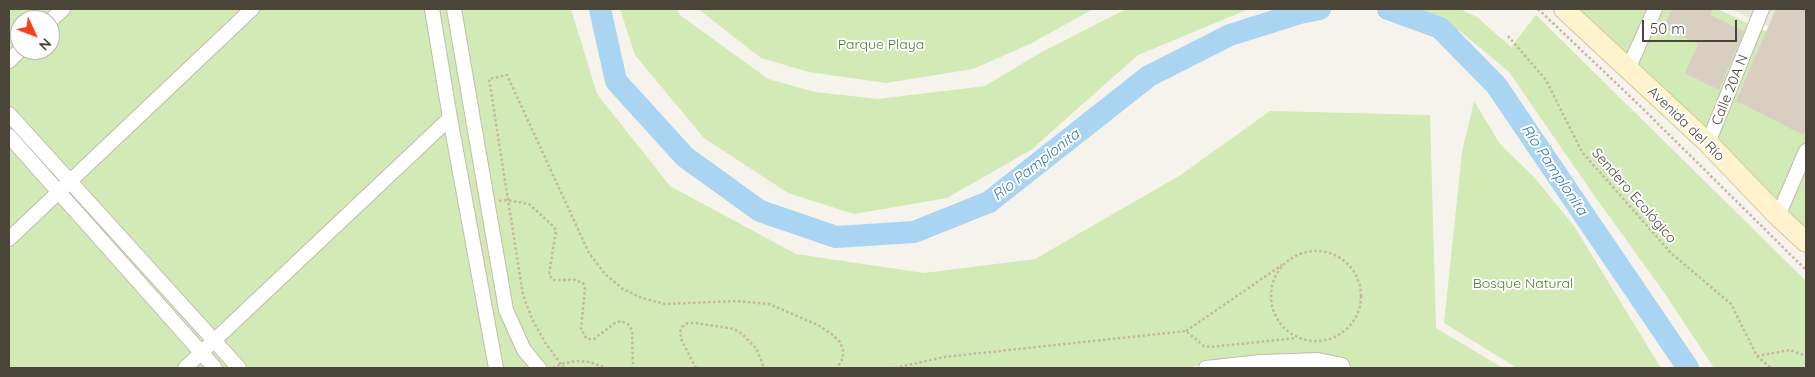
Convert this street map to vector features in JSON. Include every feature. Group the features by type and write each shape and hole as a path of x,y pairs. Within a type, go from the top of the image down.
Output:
{"main road":[{"name":"Avenida del Río","path":"1564,9 1708,143 1778,216 1806,242"}],"street":[{"path":"9,239 252,9"},
{"path":"432,9 496,368"},
{"path":"454,9 506,310 524,350 539,368"},
{"path":"1628,69 1655,9"},
{"name":"Calle 20A N","path":"1708,143 1762,9"},
{"path":"9,114 239,368"},
{"path":"185,368 450,118"},
{"path":"9,136 215,368"},
{"path":"1778,216 1806,151"},
{"path":"1206,368 1261,362 1318,360 1342,365 1343,368"}],"path":[{"path":"1538,9 1637,103 1806,270"},
{"name":"Sendero Ecológico","path":"1508,36 1546,80 1582,152 1671,253 1731,304 1758,356 1770,368"},
{"path":"564,368 546,344 533,321 523,295 489,79 507,75 590,253 605,274 623,289 642,298 665,304 737,300 769,304 818,325 833,335 840,342 843,350 843,358 837,368"},
{"path":"488,203 507,200 529,204 556,230 549,275 553,280 575,280 583,283 585,289 581,328 587,339 594,340 615,323 621,321 628,324 632,330 633,368"},
{"path":"896,368 944,357 1186,331 1285,263 1298,255 1314,251 1329,252 1343,259 1354,270 1361,284 1362,299 1359,314 1350,326 1338,335 1325,340 1310,341 1296,338 1212,347 1204,346 1186,331"},
{"path":"1285,263 1276,275 1271,289 1271,304 1275,318 1284,330 1296,338"},
{"path":"696,368 681,339 680,332 682,327 696,323 734,329 741,333 756,348 764,368"},
{"path":"1758,356 1790,350 1806,356"},
{"path":"552,368 575,361 590,362 606,368"}],"shaded area":[{"path":"1731,9 1806,9 1806,44"}],"green space":[{"path":"9,9 571,9 597,94 670,186 796,254 924,273 1035,259 1179,176 1270,111 1430,115 1436,328 1503,368 1266,368 1263,354 1185,368 9,368"},
{"path":"620,9 676,9 680,15 768,79 815,92 878,99 985,86 1040,53 1126,9 1249,9 1138,55 1031,150 947,198 854,214 788,193 704,138 635,55"},
{"name":"Parque Playa","path":"698,9 1093,9 1032,43 973,69 886,83 809,72 761,58"},
{"path":"1404,9 1460,9 1477,17 1511,47 1536,15 1806,281 1806,368 1714,368 1663,291 1509,72 1460,31"},
{"path":"1567,9 1717,9 1806,50 1806,246"},
{"name":"Bosque Natural","path":"1474,101 1500,144 1535,178 1574,226 1661,368 1517,368 1444,323 1462,152"}],"building":[{"path":"1672,9 1713,9 1710,15 1744,31 1719,90 1685,73 1698,44 1664,27"},
{"path":"1776,9 1806,9 1806,128 1803,135 1736,101"}],"waterway":[{"name":"Río Pamplonita","path":"600,9 616,81 685,157 760,211 836,237 914,232 989,202 1149,76 1230,35 1300,13 1320,9"},
{"name":"Río Pamplonita","path":"1388,9 1440,28 1496,85 1688,368"}]}
